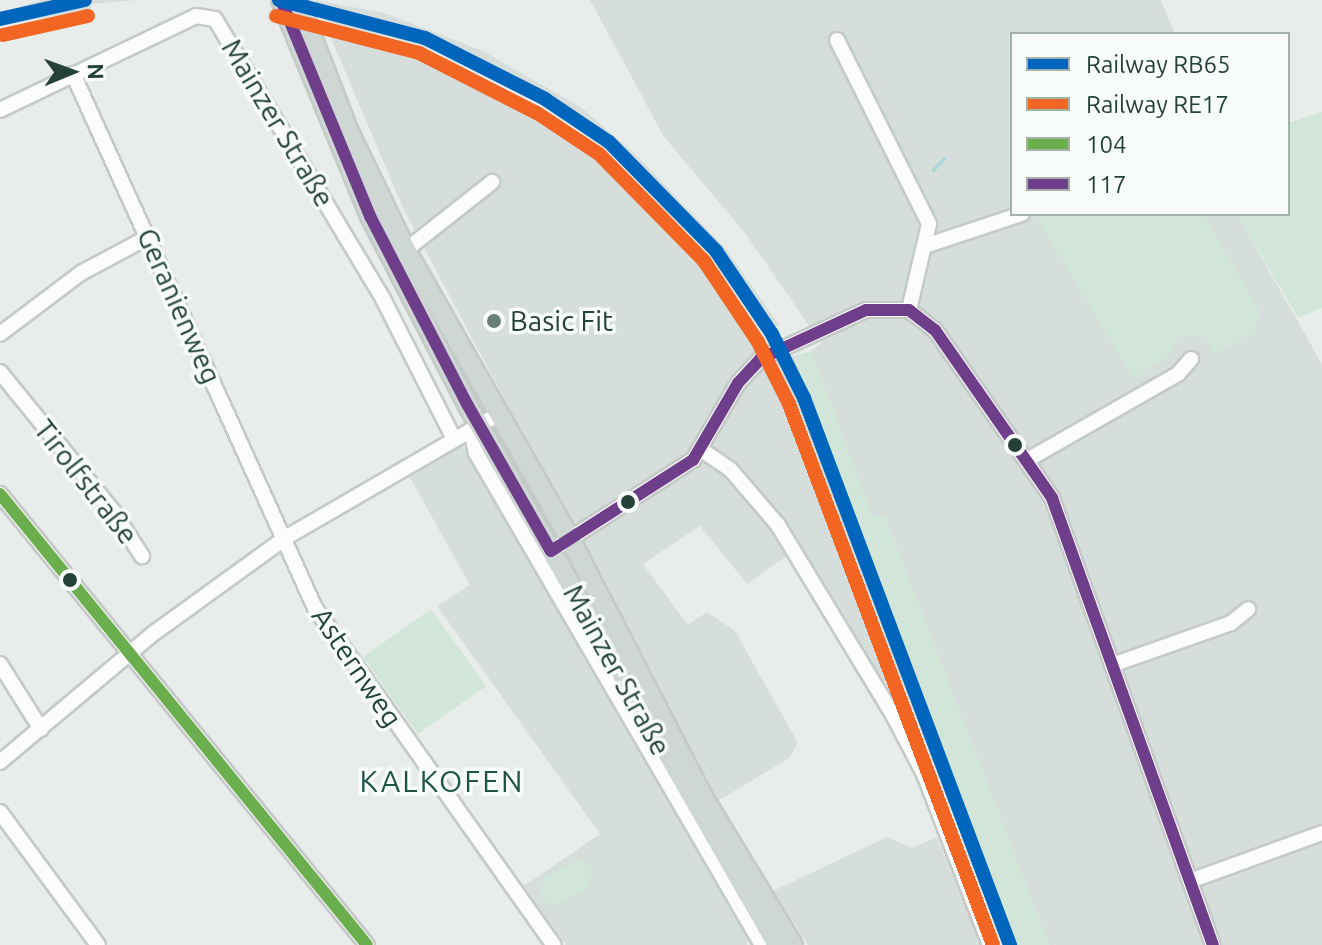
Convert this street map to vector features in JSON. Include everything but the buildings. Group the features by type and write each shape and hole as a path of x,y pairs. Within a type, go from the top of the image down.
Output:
{"main road":[{"name":"Mainzer Straße","path":"281,0 406,250 570,539 658,716 793,945"},
{"name":"Mainzer Straße","path":"298,0 308,49 370,216 475,428 551,551 767,943"}],"street":[{"name":"Mainzer Straße","path":"73,74 196,16 215,19 404,339 454,439"},
{"path":"837,40 922,204 928,245 909,310"},
{"path":"0,110 73,74"},
{"name":"Geranienweg","path":"73,74 285,538"},
{"path":"406,250 492,182"},
{"path":"928,245 1016,216"},
{"path":"0,334 81,273 148,237"},
{"path":"551,551 703,451 738,383 760,359 866,310 909,310 935,330 1029,459 1052,498 1213,945"},
{"path":"1029,459 1178,374 1191,359"},
{"name":"Tirolfstraße","path":"0,372 113,511 142,556"},
{"path":"0,762 130,655 285,538 499,414"},
{"name":"Mainzer Straße","path":"475,428 476,453 767,943"},
{"path":"703,451 730,469 778,525 893,715 924,774 990,945"},
{"path":"0,494 367,945"},
{"name":"Asternweg","path":"285,538 330,633 554,945"},
{"path":"1112,665 1231,623 1248,609"},
{"path":"0,664 41,729"},
{"path":"0,812 98,945"},
{"path":"1190,881 1322,833"}],"shaded area":[{"path":"41,0 136,0 91,4 91,9 0,26 0,14"},
{"path":"315,0 384,13 483,51 582,108 637,156 726,249 779,325 767,332 695,232 588,132 454,55 373,32 453,61 598,148 668,212 756,325 777,363 794,356 1018,945 1004,945 900,677 882,682 801,546 747,584 700,526 643,564 688,625 707,612 735,631 798,743 789,758 718,801 403,208"},
{"path":"590,0 1161,0 1174,32 1010,32 1010,216 1238,216 1322,364 1322,945 1049,945 884,515 873,519 811,351 821,343 745,233 664,137"},
{"path":"461,443 748,933 747,945 566,945 524,886 600,834 437,606 470,585 409,476"},
{"path":"887,837 912,848 937,837 981,945 808,945 773,891"}],"green space":[{"path":"1322,112 1322,308 1298,318 1238,216 1290,216 1290,122"},
{"path":"1204,216 1260,312 1254,333 1215,353 1203,337 1179,337 1163,360 1133,378 1036,217"},
{"path":"811,351 873,518 884,515 1049,945 1018,945 794,356"},
{"path":"431,609 486,686 418,734 363,657"},
{"path":"577,860 590,865 592,878 584,891 551,907 540,898 544,878"}],"waterway":[{"path":"933,170 944,158"}],"rail line":[{"name":"RB65","path":"0,19 85,0"},
{"name":"RB65","path":"279,0 425,38 545,99 609,142 716,251 772,334 804,398 1010,945"},
{"name":"RE17","path":"3,35 88,16"},
{"name":"RE17","path":"276,16 419,53 537,113 599,154 704,261 758,342 789,404 993,945"}],"transit line":[{"name":"117","path":"281,0 370,216 467,404 551,551 693,460 738,383 760,359 866,310 909,310 935,330 1052,498 1213,945"},
{"name":"104","path":"0,494 367,945"}],"place":[{"name":"Basic Fit","path":"494,321"}],"district":[{"name":"KALKOFEN","path":"442,781"}]}
